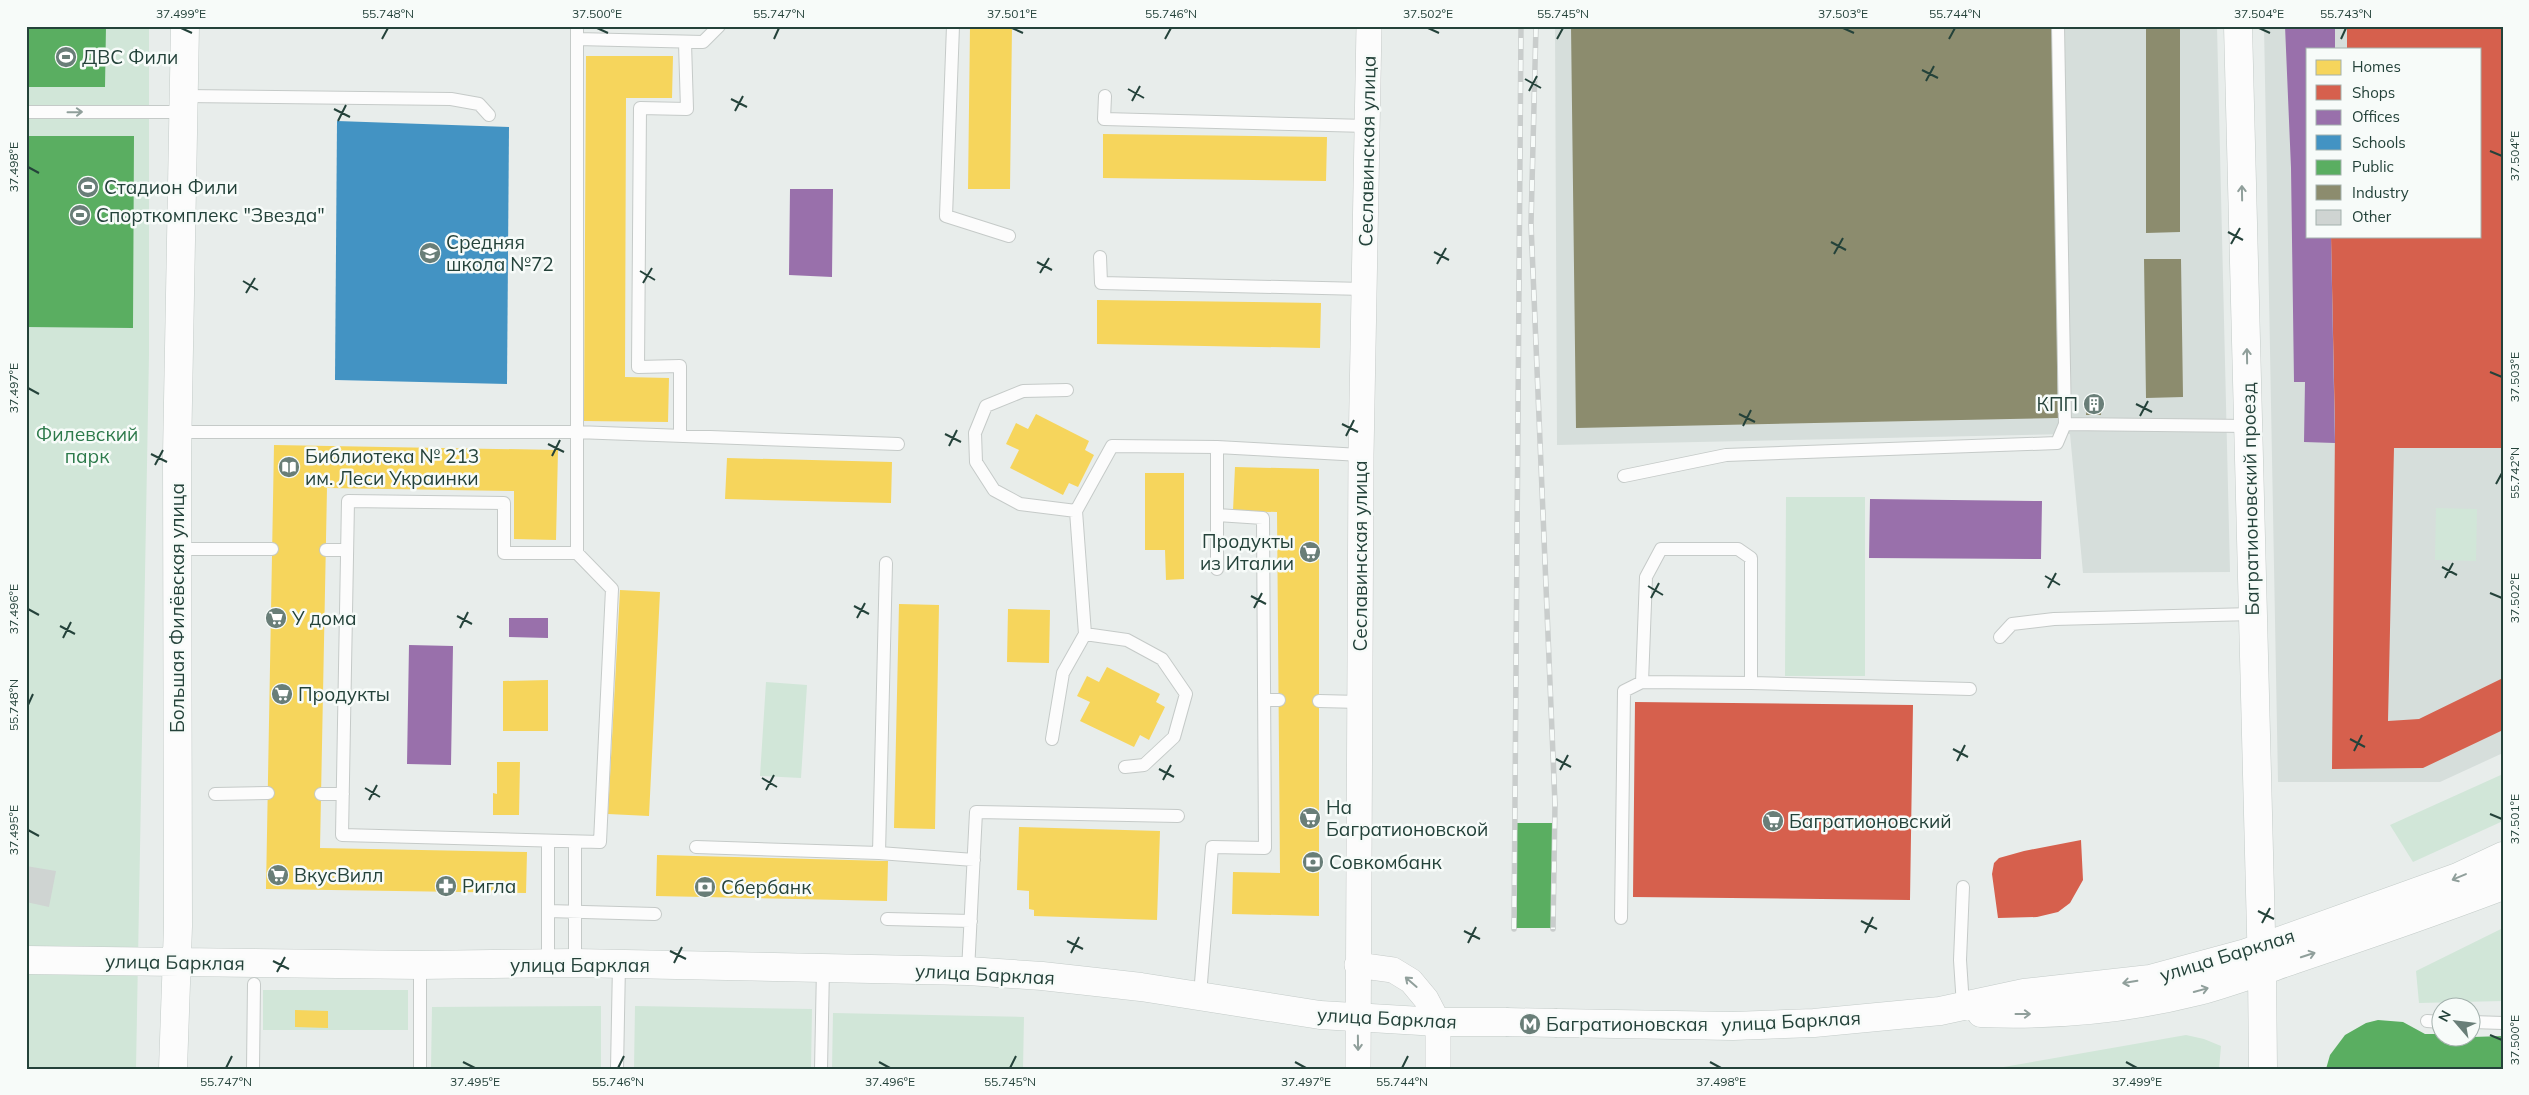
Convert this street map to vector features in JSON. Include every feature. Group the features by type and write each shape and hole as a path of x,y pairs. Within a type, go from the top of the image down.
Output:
{"main road":[{"name":"Большая Филёвская улица","path":"173,1069 178,926 177,432 185,26"},
{"name":"Багратионовский проезд","path":"2238,26 2262,959 2262,1069"},
{"name":"улица Барклая","path":"2262,959 2458,877 2503,856"},
{"name":"улица Барклая","path":"26,960 420,965 575,963 968,971 1042,976 1200,995 1320,1015 1357,1018 1438,1022 1734,1026 1814,1023 1951,1008 2024,993 2150,979 2206,966 2262,959 2503,886"}],"street":[{"name":"Сеславинская улица","path":"1358,1069 1357,965 1361,455 1369,26"},
{"path":"1357,965 1393,970 1411,981 1426,999 1438,1022 1438,1069"}],"lane":[{"path":"577,553 504,553 504,503 348,501 342,836 600,842 612,589 577,553 577,33 685,43 703,42 719,26"},
{"path":"953,26 946,216 1009,236"},
{"path":"1624,476 1726,455 2057,443 2065,424 2058,26"},
{"path":"680,436 680,366 638,367 640,108 687,109 685,43"},
{"path":"1105,96 1104,119 1367,126"},
{"path":"26,112 184,104 451,99 479,104 489,115"},
{"path":"1100,257 1101,283 1364,289"},
{"path":"1067,390 1023,391 986,406 975,433 976,462 994,490 1020,504 1076,511"},
{"path":"2065,424 2248,426"},
{"path":"177,432 576,432 898,444"},
{"path":"1052,739 1063,673 1085,634 1076,511 1112,446 1217,447 1361,455"},
{"path":"1217,447 1217,569"},
{"path":"1200,995 1212,847 1265,848 1263,518 1217,515"},
{"path":"177,549 272,549"},
{"path":"1642,682 1646,577 1661,549 1738,549 1751,558 1751,683"},
{"path":"326,550 347,550"},
{"path":"879,853 886,563"},
{"path":"2000,637 2012,624 2054,619 2253,614"},
{"path":"1085,634 1127,640 1162,659 1186,694 1174,737 1144,764 1124,766"},
{"path":"1621,918 1624,691 1642,682 1970,689"},
{"path":"1265,700 1279,700"},
{"path":"1319,701 1360,702"},
{"path":"215,794 268,793"},
{"path":"321,794 343,794"},
{"path":"968,971 976,812 1178,816"},
{"path":"548,842 548,964"},
{"path":"575,842 575,963"},
{"path":"696,847 879,853 974,860"},
{"path":"1951,1008 1960,960 1963,887"},
{"path":"548,911 655,914"},
{"path":"887,919 971,921"},
{"path":"617,1069 619,964"},
{"path":"420,965 420,1069"},
{"path":"821,1069 823,968"},
{"path":"253,1069 254,984"},
{"path":"2427,1021 2432,1021"},
{"path":"2482,1022 2503,1023"}],"shaded area":[{"path":"1555,26 2217,26 2230,572 2083,573 2070,434 1557,445"},
{"path":"2264,26 2503,26 2503,753 2440,782 2278,782"}],"green space":[{"name":"Филевский парк","path":"26,26 149,26 149,355 136,1069 26,1069"},
{"path":"1786,497 1865,497 1865,676 1785,676"},
{"path":"2436,508 2477,509 2476,561 2435,560"},
{"path":"766,682 807,685 801,778 760,776"},
{"path":"2503,774 2503,821 2413,862 2390,825"},
{"path":"2503,928 2503,1001 2482,1002 2482,998 2432,998 2432,1003 2419,1003 2416,971"},
{"path":"263,990 408,990 408,1030 263,1030"},
{"path":"601,1006 601,1069 431,1069 432,1007"},
{"path":"635,1006 812,1009 811,1069 634,1069"},
{"path":"833,1013 1024,1017 1023,1069 832,1069"},
{"path":"2186,1035 2204,1039 2221,1046 2219,1069 1992,1069"}],"building: Homes":[{"path":"970,26 1012,26 1010,189 968,189"},
{"path":"586,56 673,56 672,98 626,98 625,377 669,378 668,422 584,421"},
{"path":"1103,134 1327,137 1326,181 1103,178"},
{"path":"1097,300 1321,303 1320,348 1097,344"},
{"path":"1036,414 1089,441 1085,450 1094,455 1078,487 1069,483 1063,495 1010,468 1019,450 1006,444 1016,423 1028,429"},
{"path":"274,445 558,450 556,540 514,539 514,491 327,488 320,848 527,852 526,893 266,889"},
{"path":"727,458 892,462 891,503 725,499"},
{"path":"1235,467 1319,469 1319,916 1232,914 1233,872 1280,873 1277,512 1233,511"},
{"path":"1145,473 1184,473 1184,579 1166,580 1165,550 1145,550"},
{"path":"620,590 660,592 649,816 608,814"},
{"path":"899,604 939,605 935,829 894,828"},
{"path":"1008,609 1050,610 1049,663 1007,662"},
{"path":"1107,667 1160,694 1156,702 1165,707 1149,740 1140,735 1134,747 1080,721 1090,702 1077,696 1087,676 1099,682"},
{"path":"548,680 548,731 503,731 503,681"},
{"path":"497,762 520,762 519,815 493,815 493,793 497,794"},
{"path":"1019,827 1160,831 1157,920 1034,916 1034,910 1029,909 1029,891 1017,890"},
{"path":"657,855 888,861 887,901 656,896"},
{"path":"295,1010 328,1011 328,1028 295,1027"}],"building: Shops":[{"path":"2347,26 2503,26 2503,448 2394,448 2388,721 2419,719 2503,678 2503,730 2423,768 2332,769 2335,429 2331,238 2482,238 2482,48 2347,48"},
{"name":"Багратионовский","path":"1635,702 1913,705 1910,900 1633,897"},
{"path":"2081,840 2083,880 2070,903 2058,912 2037,917 1998,918 1992,874 1994,863 1999,858"}],"building: Offices":[{"path":"2285,26 2335,26 2335,48 2306,48 2306,238 2331,238 2335,443 2304,442 2305,382 2294,382 2291,168"},
{"path":"790,189 833,189 832,277 789,275"},
{"path":"1870,499 2042,501 2041,559 1869,558"},
{"path":"509,618 548,618 548,638 509,637"},
{"path":"409,645 453,646 451,765 407,764"}],"building: Schools":[{"path":"337,121 509,127 507,384 335,380"}],"building: Public":[{"name":"ДВС Фили","path":"26,26 106,26 105,87 26,87"},
{"name":"Спорткомплекс \"Звезда\"","path":"26,136 134,136 133,328 26,327"},
{"path":"1516,823 1554,823 1553,928 1515,928"},
{"path":"2378,1020 2403,1022 2425,1034 2432,1034 2432,1048 2482,1048 2482,1037 2503,1036 2503,1069 2326,1069 2330,1055 2345,1035 2366,1023"}],"building: Industry":[{"path":"1571,26 2053,26 2058,418 1576,428"},
{"path":"2146,26 2180,26 2180,232 2146,233"},
{"path":"2144,259 2181,259 2183,397 2146,398"},
{"name":"КПП","path":"2088,396 2102,397 2101,415 2086,415"}],"building: Other":[{"path":"26,866 56,871 49,907 26,902"}],"railway":[{"path":"1514,929 1521,26"},
{"path":"1536,26 1531,224 1555,804 1553,929"}],"place":[{"name":"ДВС Фили","path":"66,57"},
{"name":"Стадион Фили","path":"88,187"},
{"name":"Спорткомплекс \"Звезда\"","path":"80,215"},
{"name":"Средняя школа №72","path":"430,253"},
{"name":"КПП","path":"2094,404"},
{"name":"Библиотека № 213 им. Леси Украинки","path":"289,467"},
{"name":"Продукты из Италии","path":"1310,552"},
{"name":"У дома","path":"276,618"},
{"name":"Продукты","path":"282,694"},
{"name":"На Багратионовской","path":"1310,818"},
{"name":"Багратионовский","path":"1773,821"},
{"name":"Совкомбанк","path":"1313,862"},
{"name":"ВкусВилл","path":"278,875"},
{"name":"Ригла","path":"446,886"},
{"name":"Сбербанк","path":"705,887"},
{"name":"Багратионовская","path":"1530,1024"}]}
